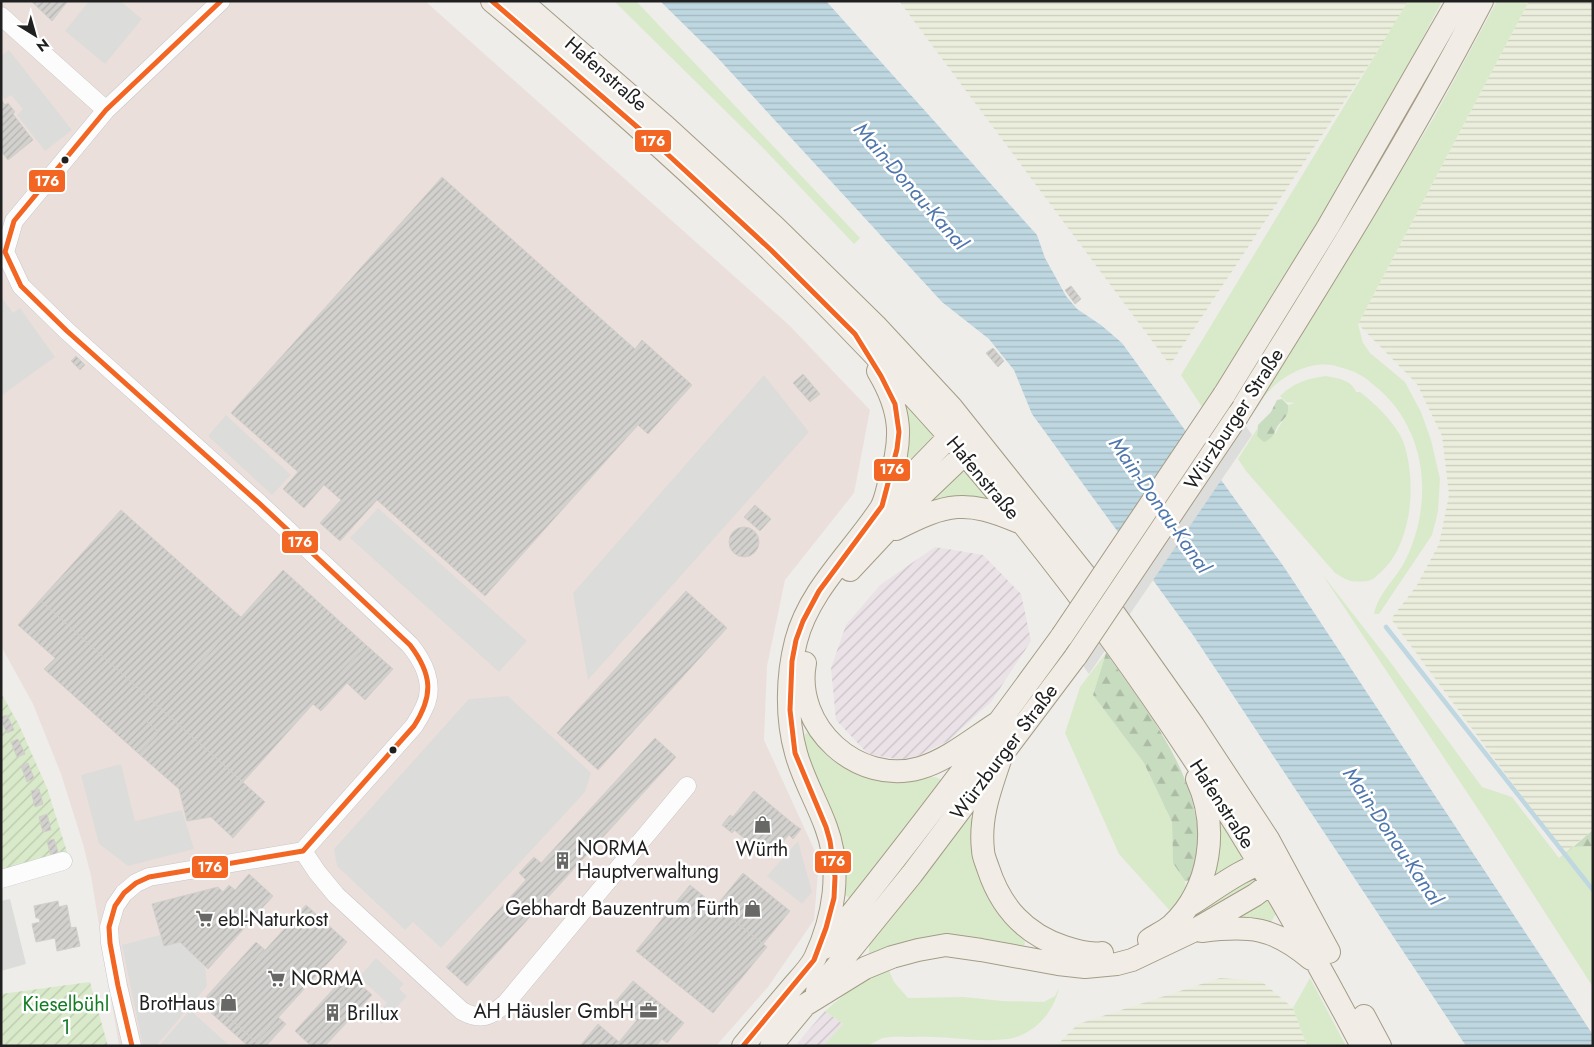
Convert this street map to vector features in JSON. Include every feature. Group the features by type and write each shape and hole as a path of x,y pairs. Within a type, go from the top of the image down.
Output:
{"main road":[{"name":"Hafenstraße","path":"492,1 651,139 771,250 964,439 1101,595 1193,725 1260,827 1274,869 1319,965 1362,1046"},
{"name":"Hafenstraße","path":"521,1 665,126 774,227 875,325 937,391 964,439 1021,523 1092,613 1274,869 1380,1046"},
{"name":"Würzburger Straße","path":"743,1046 873,888 1062,636 1224,395 1328,227 1458,1"},
{"name":"Würzburger Straße","path":"771,1046 912,874 1076,656 1238,415 1346,243 1460,44 1482,1"},
{"path":"856,334 890,392 898,416 898,449 882,506"},
{"path":"814,960 834,898 836,877 834,855 826,827 796,753 790,710 790,685 796,640 803,621 819,591 882,506 964,439"},
{"path":"964,439 908,508 844,576 812,634 805,667 804,683 810,713 827,740 844,754 868,767 892,771 919,768 943,759 999,722"},
{"path":"880,538 921,516 944,508 971,506 995,512 1021,523"},
{"path":"1001,757 984,811 983,851 994,888 1008,909 1032,932 1052,943 1075,951 1097,954 1122,950 1147,941 1171,926 1189,906 1199,887 1208,858 1210,838 1207,812 1200,786 1175,730"},
{"path":"1189,906 1241,872 1274,869"},
{"path":"806,1005 864,968 892,957 946,945 1085,967 1117,964 1132,960 1193,932 1274,869"},
{"path":"1193,932 1235,927 1271,933 1295,945 1319,965"}],"street":[{"path":"132,1046 113,960 108,927 115,906 124,893 149,877 303,851 414,726 426,704 429,684 420,658 410,645 259,503 67,331 21,286 5,252 14,221 106,110 222,1"},
{"path":"1,16 106,110"},
{"path":"303,851 336,895 462,1011 472,1017 484,1017 496,1012 506,1003 687,786"},
{"path":"1,879 63,861"}],"shaded area":[{"path":"1,1 425,1 789,325 870,410 854,493 785,580 767,666 764,740 819,860 814,920 768,987 716,1046 119,1046 91,876 83,844 61,774 33,704 1,646"},
{"path":"89,1 120,1 142,19 105,64 65,31"},
{"path":"9,50 72,130 45,151 17,115 23,109 11,95 5,99 1,95 1,56"},
{"path":"1,297 13,313 20,308 55,357 1,396"},
{"path":"764,375 809,432 588,680 573,593"},
{"path":"226,415 291,475 272,495 208,436"},
{"path":"378,508 527,641 499,672 350,538"},
{"path":"935,547 983,555 1021,594 1031,641 991,702 948,741 908,761 868,754 836,720 831,668 846,625 880,585"},
{"path":"508,696 591,773 585,792 441,948 413,922 405,930 337,866 334,849 469,699"},
{"path":"121,764 135,821 182,810 194,849 128,866 99,844 81,775"},
{"path":"798,841 812,892 802,904 767,876"},
{"path":"10,899 26,964 1,971 1,901"},
{"path":"160,935 164,946 180,942 205,966 207,986 156,1046 143,1046 122,945"},
{"path":"376,958 404,984 399,989 407,996 382,1024 374,1017 387,1003 359,977"},
{"path":"190,1010 230,1046 159,1046"},
{"path":"825,1011 843,1024 823,1046 795,1046"}],"green space":[{"path":"614,1 636,1 860,238 854,244 765,150"},
{"path":"899,1 1408,1 1393,28 1170,365"},
{"path":"1408,1 1442,1 1400,81 1284,280 1202,407 1181,375"},
{"path":"1497,1 1529,1 1358,324 1363,343 1370,353 1405,382 1421,412 1431,440 1440,479 1438,512 1432,535 1379,614 1374,614 1379,599 1406,559 1415,537 1420,513 1422,490 1420,467 1415,444 1406,423 1392,403 1366,378 1353,371 1330,365 1303,368 1287,376 1270,390 1254,411 1433,119"},
{"path":"1529,1 1593,1 1593,830 1564,853 1391,619 1417,585 1439,544 1449,495 1442,436 1417,384 1358,324"},
{"path":"1326,376 1348,382 1356,392 1360,392 1379,409 1392,423 1401,437 1408,460 1411,495 1405,530 1399,547 1391,561 1369,581 1350,581 1335,573 1246,471 1238,459 1257,429 1257,436 1276,433 1288,413 1288,405 1295,403 1286,402 1280,396 1301,382"},
{"path":"1282,399 1288,405 1287,413 1273,435 1264,442 1257,436 1258,425 1271,412 1277,400"},
{"path":"904,405 907,405 933,433 934,438 905,474"},
{"path":"960,472 967,473 989,500 930,503"},
{"path":"1322,574 1388,659 1482,787 1512,797 1559,858 1572,847 1593,846 1593,987 1484,818"},
{"path":"1106,653 1093,695 1144,763 1172,822 1173,863 1185,881 1186,894 1171,912 1119,854 1065,733 1080,687"},
{"path":"1106,653 1162,734 1184,777 1192,799 1198,830 1197,852 1191,880 1185,881 1173,863 1172,822 1144,763 1093,695"},
{"path":"1,693 19,725 47,788 68,855 1,873"},
{"path":"808,732 911,778 935,777 940,779 941,785 856,895 849,898 845,895 840,855 803,741 805,734"},
{"path":"1215,811 1248,856 1216,884 1210,877"},
{"path":"968,817 974,818 1024,937 1025,944 1020,949 869,955 869,944"},
{"path":"1593,830 1593,846 1573,847"},
{"path":"1260,877 1200,916 1198,914 1246,878"},
{"path":"1264,895 1280,906 1269,926 1236,920"},
{"path":"888,968 894,982 908,998 964,997 1002,1001 1044,1002 1055,996 1059,988 1048,1014 1026,1033 1017,1037 984,1040 894,1037 883,1038 865,1046 823,1046 843,1024 825,1011 856,985"},
{"path":"1220,978 1261,981 1293,1008 1307,1046 1056,1046 1078,1024"},
{"path":"1310,978 1346,1046 1307,1046 1293,1008"},
{"name":"Kieselbühl 1","path":"90,982 108,1046 1,1046 1,994"}],"water":[{"name":"Main-Donau-Kanal","path":"660,1 826,1 1037,235 1045,258 1066,296 1077,309 1101,325 1122,343 1284,567 1593,1035 1593,1046 1466,1046 1193,635 1032,414 1014,370 989,339 942,302 715,55"}],"pier":[{"path":"1217,385 1252,435 1089,674 1055,626"}],"building":[{"path":"31,1 68,1 52,21"},
{"path":"1,100 5,105 8,103 15,112 13,114 33,140 8,160 1,151"},
{"path":"442,177 635,349 642,340 692,385 648,434 638,425 485,596 377,500 340,541 320,523 341,500 324,485 304,508 283,489 298,472 231,413"},
{"path":"1071,286 1081,299 1075,304 1065,290"},
{"path":"993,348 1004,361 998,367 986,353"},
{"path":"76,356 85,365 80,370 71,361"},
{"path":"803,374 820,394 810,402 793,383"},
{"path":"755,505 771,519 760,531 744,517"},
{"path":"121,510 241,617 160,708 40,600"},
{"path":"744,527 750,528 758,536 758,548 750,556 744,557 738,556 730,548 729,542 730,536 738,528"},
{"path":"283,570 366,645 243,782 160,708"},
{"path":"686,591 727,628 598,770 557,733"},
{"path":"40,600 160,708 147,722 159,732 139,754 44,669 55,658 18,625"},
{"path":"366,645 393,669 365,700 347,683 321,711 313,704"},
{"path":"160,708 265,802 233,838 211,817 187,821 179,789 139,754 159,732 147,722"},
{"path":"7,715 14,730 7,733 1,717"},
{"name":"NORMA Hauptverwaltung","path":"655,738 676,757 467,986 446,967 526,880 519,873 534,857 541,863"},
{"path":"18,739 25,754 17,757 11,742"},
{"path":"28,763 34,778 27,782 21,766"},
{"path":"39,789 43,804 35,807 31,791"},
{"name":"Würth","path":"754,791 796,826 769,859 727,824"},
{"path":"47,814 51,830 43,832 39,817"},
{"path":"730,815 733,817 727,824 735,830 732,833 722,825"},
{"path":"796,826 801,829 793,839 789,835"},
{"path":"54,839 59,855 51,857 47,841"},
{"name":"Gebhardt Bauzentrum Fürth","path":"743,873 790,911 763,944 716,906"},
{"name":"ebl-Naturkost","path":"249,874 273,896 208,969 180,942 164,946 152,904 218,887 223,892 229,885 235,890"},
{"path":"690,885 716,906 662,972 636,951"},
{"path":"58,901 59,907 67,905 71,928 76,927 80,946 57,951 55,938 36,942 32,924 40,922 39,918 36,918 34,906"},
{"name":"NORMA","path":"306,905 347,942 256,1042 215,1005"},
{"path":"716,906 767,947 713,1013 662,972"},
{"path":"256,942 265,950 215,1005 206,997"},
{"name":"Brillux","path":"348,973 372,995 325,1046 311,1046 295,1031"},
{"name":"AH Häusler GmbH","path":"633,981 684,1023 667,1043 662,1039 656,1046 580,1046 598,1024 619,1042 637,1020 615,1002"},
{"path":"215,1005 256,1042 278,1017 286,1024 266,1046 248,1046 209,1011"}],"waterway":[{"path":"1386,627 1593,890"}],"transit line":[{"name":"176","path":"132,1046 118,986 109,927 115,906 124,893 136,883 149,877 303,851 414,726 425,704 428,685 423,666 410,645 259,503 67,331 21,286 5,252 14,221 106,110 221,1"},
{"name":"176","path":"492,1 651,139 771,250 855,334 881,376 895,404 899,432 897,449 882,506 819,591 803,621 796,640 792,661 790,710 795,753 830,841 835,877 834,898 826,928 814,960 743,1046"}],"place":[{"name":"Würth","path":"762,825"},
{"name":"NORMA Hauptverwaltung","path":"563,860"},
{"name":"Gebhardt Bauzentrum Fürth","path":"753,908"},
{"name":"ebl-Naturkost","path":"204,919"},
{"name":"NORMA","path":"277,978"},
{"name":"BrotHaus","path":"229,1003"},
{"name":"AH Häusler GmbH","path":"648,1011"},
{"name":"Brillux","path":"333,1013"}]}
